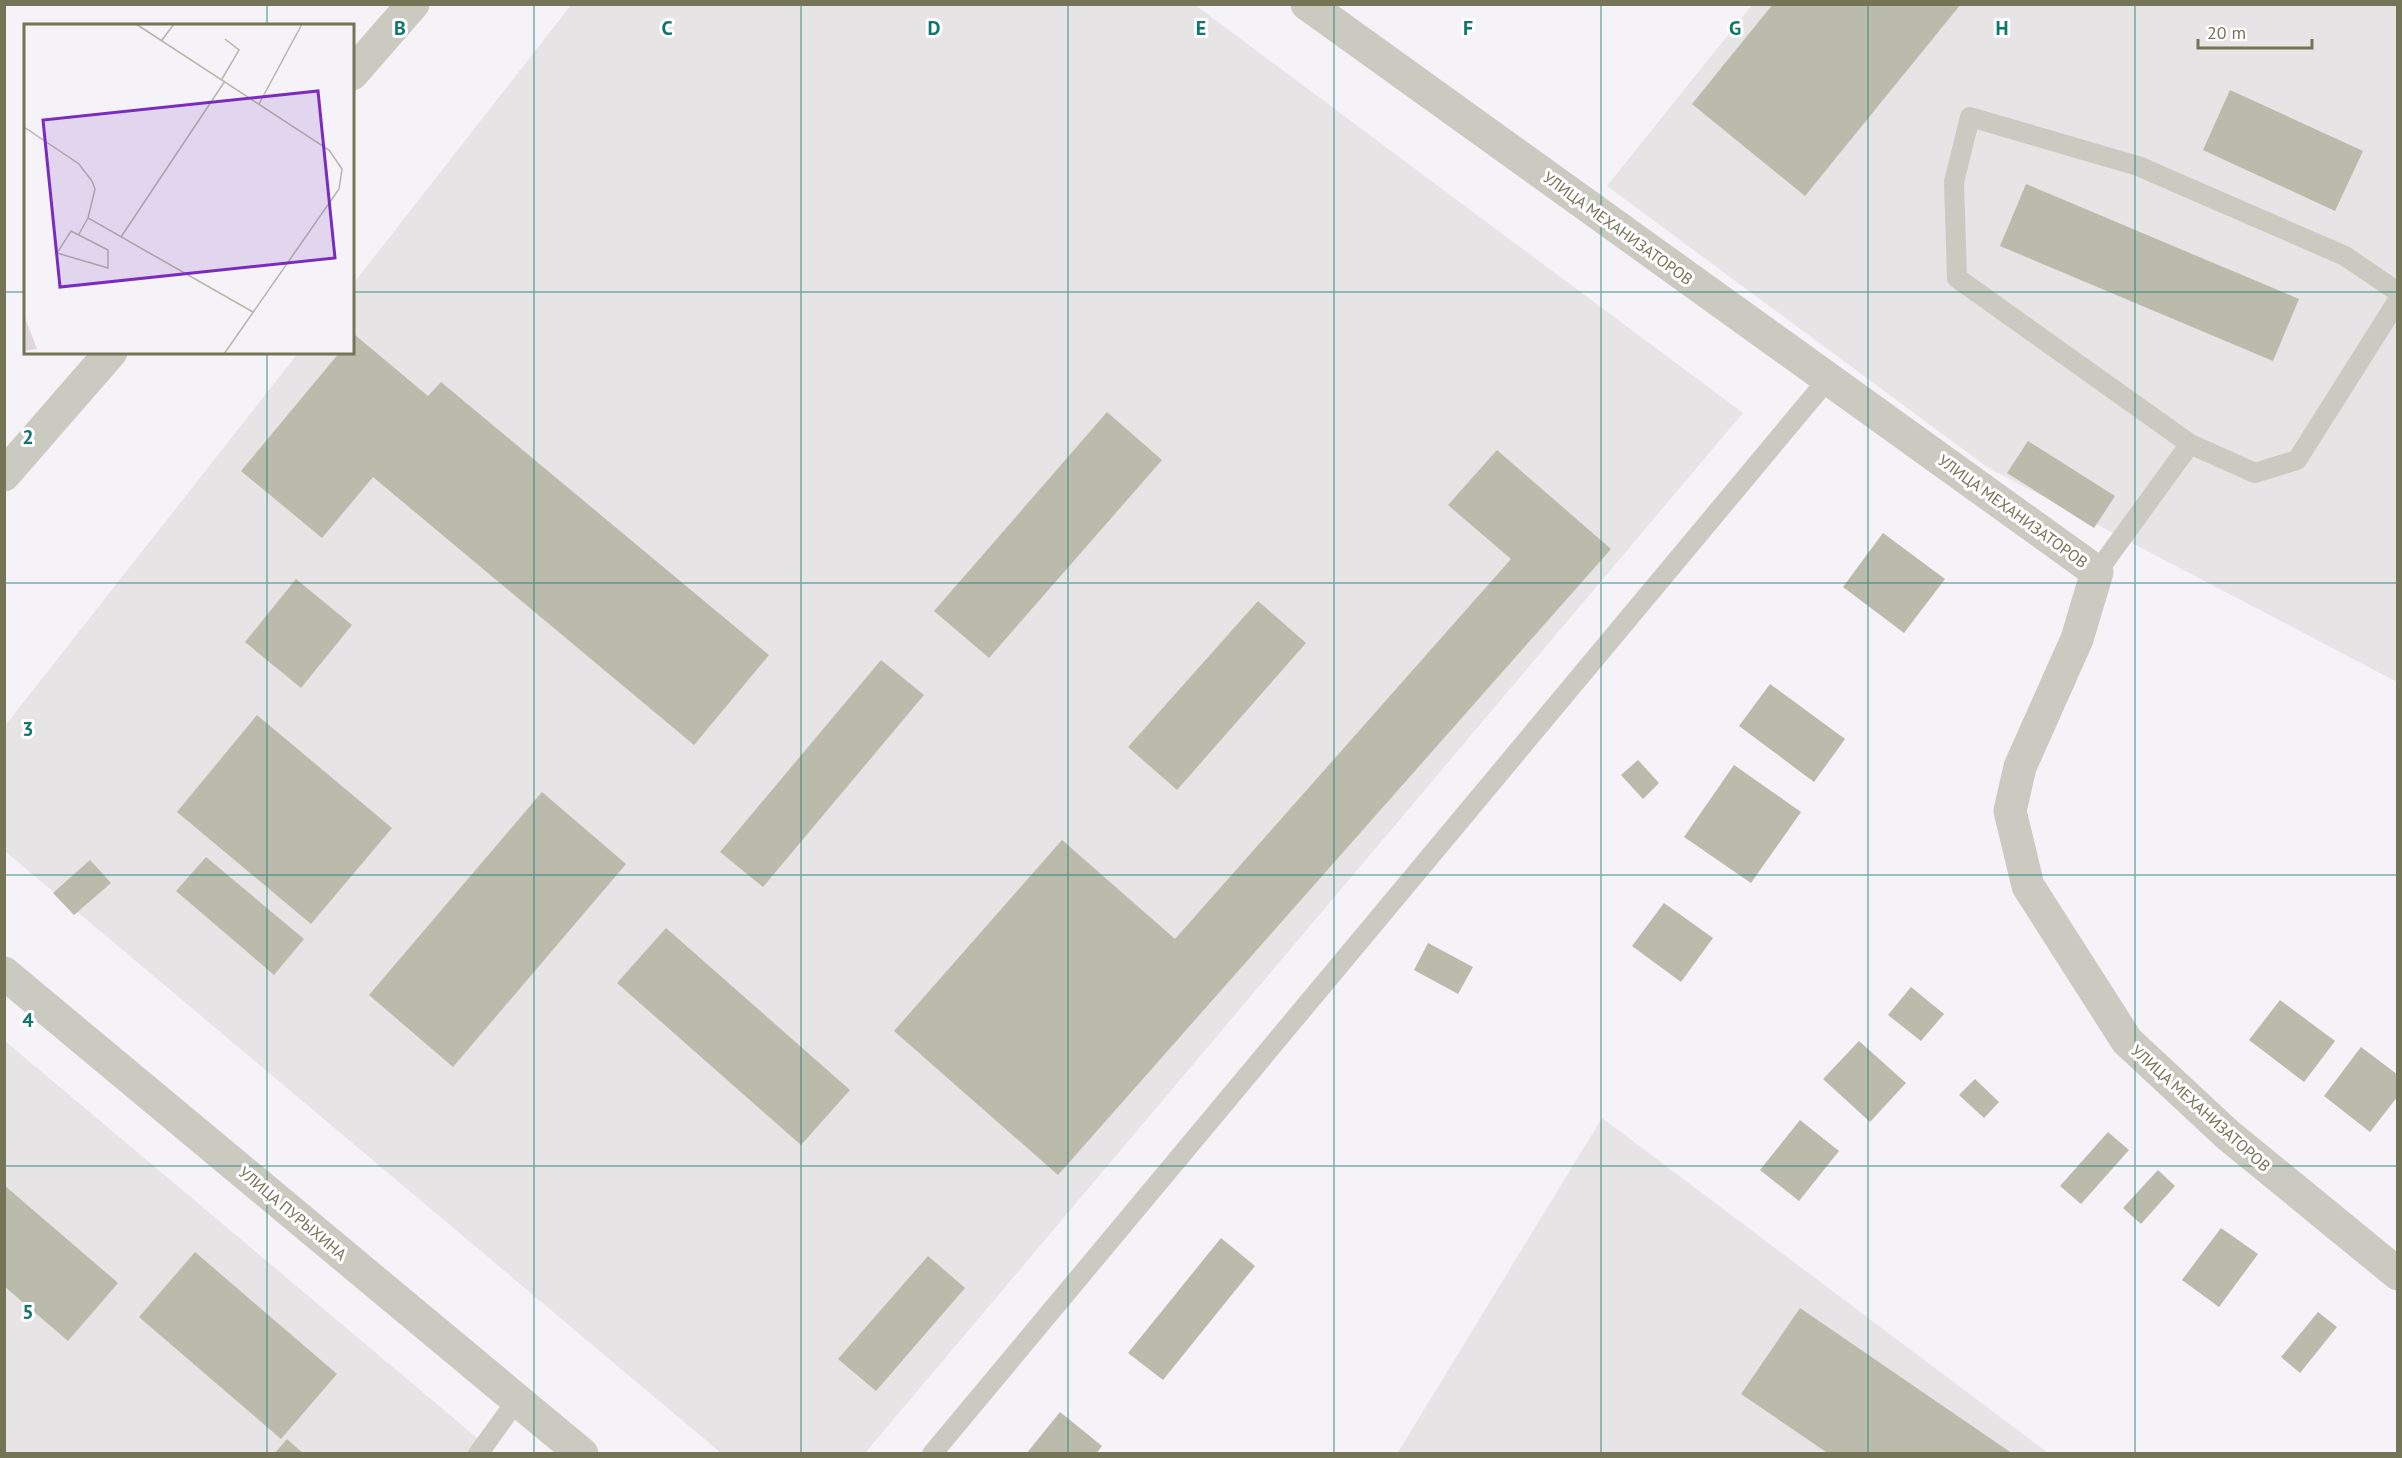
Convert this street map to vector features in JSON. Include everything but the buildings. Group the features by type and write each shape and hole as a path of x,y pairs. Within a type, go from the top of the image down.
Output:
{"street":[{"path":"354,72 413,4"},
{"name":"УЛИЦА МЕХАНИЗАТОРОВ","path":"1306,4 2097,572 2077,639 2020,767 2010,811 2028,886 2127,1041 2228,1135 2397,1274"},
{"path":"4,475 109,354"},
{"name":"УЛИЦА ПУРЫХИНА","path":"4,973 582,1454"}],"lane":[{"path":"2397,292 2345,256 2138,166 1970,117 1954,182 1957,278 2190,444 2255,473 2297,460 2397,300"},
{"path":"932,1454 1828,379"},
{"path":"2097,572 2190,444"},
{"path":"478,1454 517,1400"}],"shaded area":[{"path":"571,5 1195,5 1743,413 865,1453 721,1453 5,851 4,727 297,354 354,354 354,283"},
{"path":"1752,5 2397,5 2397,682 1987,467 1607,186"},
{"path":"5,1041 495,1453 5,1453"},
{"path":"1602,1118 2048,1453 1397,1454"}]}
